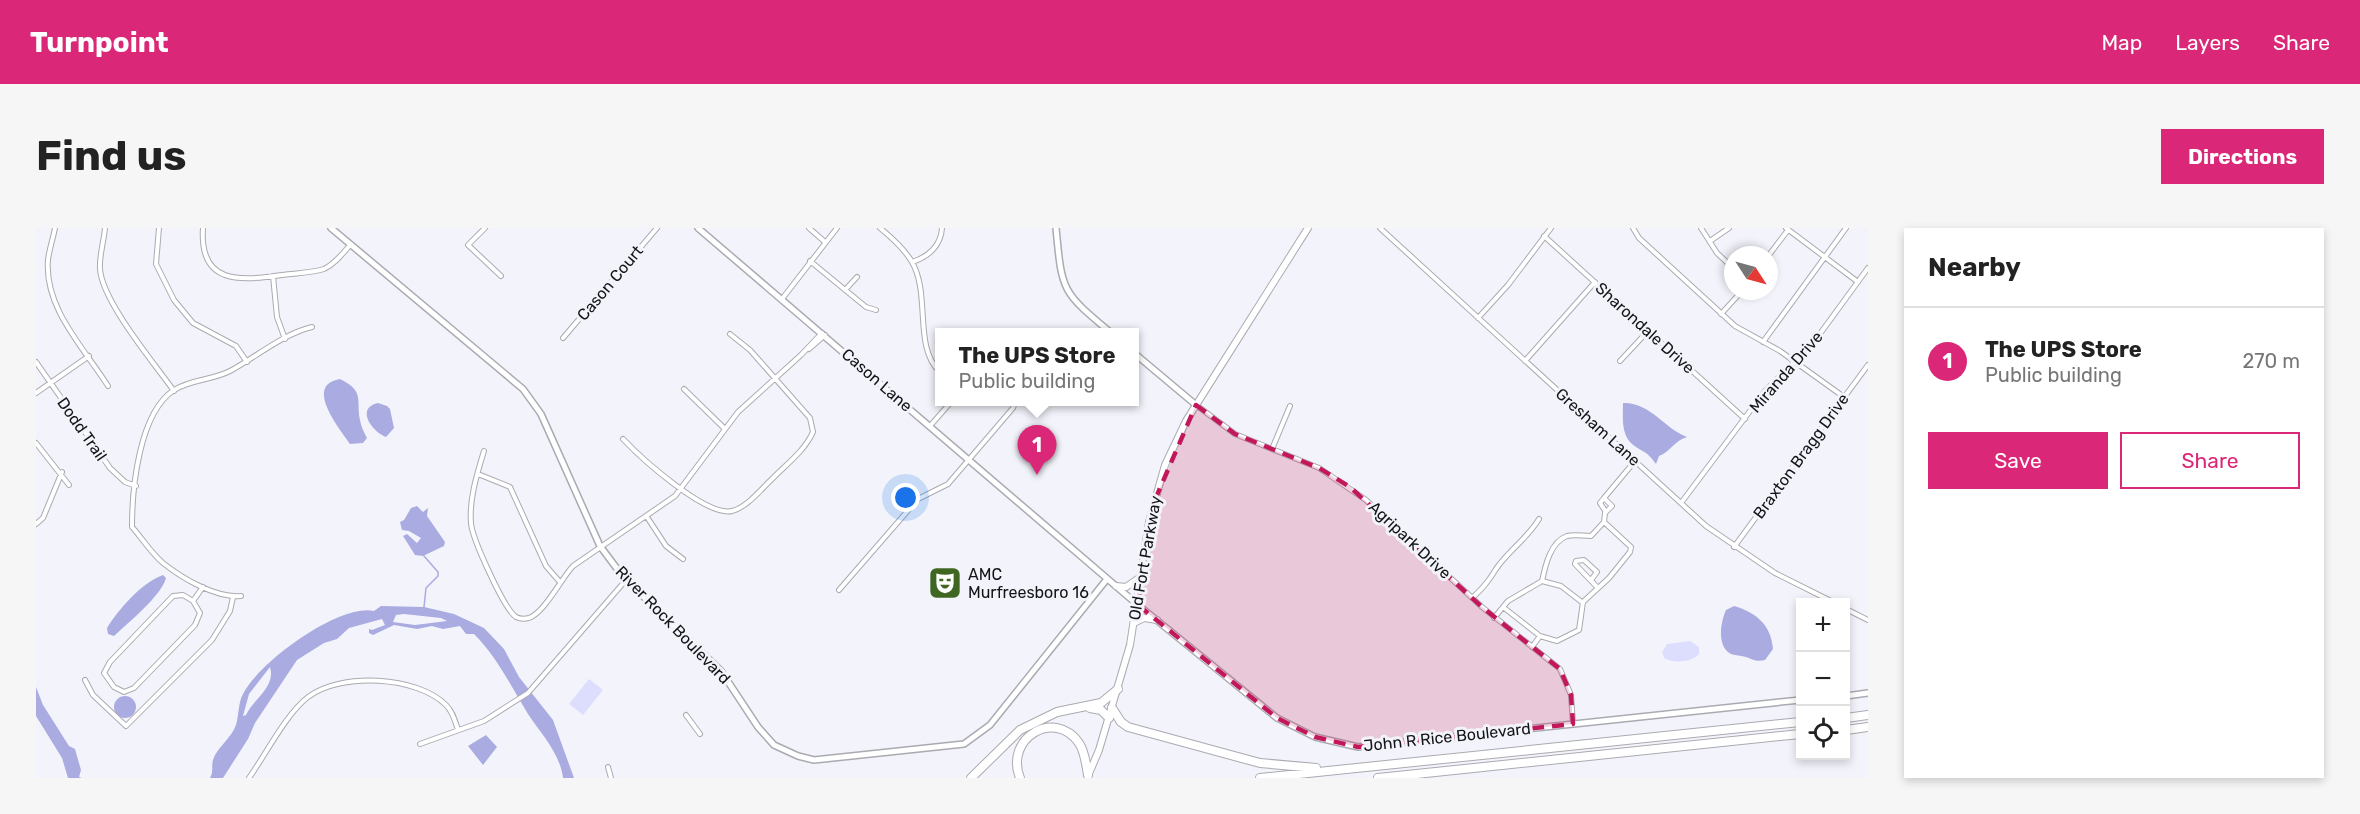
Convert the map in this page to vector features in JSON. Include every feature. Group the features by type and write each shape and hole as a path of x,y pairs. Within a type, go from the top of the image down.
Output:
{"highway":[{"path":"972,778 1020,730 1057,712 1101,703 1118,689"},
{"path":"1082,708 1101,710 1109,718"},
{"path":"1112,708 1122,724 1137,730 1260,763 1338,769"},
{"path":"1850,717 1868,715"},
{"path":"1260,778 1796,722"},
{"path":"1850,729 1868,727"},
{"path":"1020,778 1016,762 1023,741 1036,731 1053,728 1069,733 1080,744 1088,776"},
{"path":"1378,778 1796,734"}],"main road":[{"name":"Old Fort Parkway","path":"1088,776 1118,689 1138,604 1149,522 1158,484 1174,442 1308,228"},
{"path":"1116,586 1126,587 1142,576"},
{"path":"1134,623 1144,618 1157,620"}],"street":[{"path":"55,228 48,261 50,290 63,321 108,386"},
{"path":"105,228 100,269 104,286 119,312 174,391"},
{"path":"159,228 156,264 174,300 193,323 237,346 247,362"},
{"path":"202,228 201,243 206,260 217,271 238,279 322,269 340,257 352,243"},
{"name":"River Rock Boulevard","path":"331,228 352,243 523,389 541,414 600,546 626,580 721,671 774,745 798,756 814,760 964,744 990,725 1107,579"},
{"path":"485,228 468,245 501,276"},
{"name":"Cason Court","path":"563,338 657,228"},
{"name":"Cason Lane","path":"698,228 1138,604"},
{"path":"809,228 825,242"},
{"path":"782,299 837,228"},
{"path":"880,228 912,262 924,306 927,357 935,367"},
{"path":"912,262 925,258 940,239 942,228"},
{"path":"1056,228 1062,283 1077,304 1104,328"},
{"name":"Gresham Lane","path":"1380,228 1681,503 1734,547 1824,598"},
{"path":"1478,318 1536,250 1551,228"},
{"path":"1633,228 1640,238 1744,333 1794,361 1844,397"},
{"path":"1701,228 1724,260"},
{"path":"1710,241 1729,228"},
{"path":"1763,342 1846,228"},
{"path":"1775,246 1787,229 1858,282"},
{"name":"Sharondale Drive","path":"1544,236 1745,419"},
{"path":"810,261 866,307 876,310"},
{"name":"Miranda Drive","path":"1681,503 1774,381 1814,342 1868,268"},
{"path":"273,276 277,316 285,339"},
{"path":"845,290 857,277"},
{"path":"1525,361 1595,282"},
{"path":"1722,314 1734,300"},
{"path":"241,596 233,597 203,587 163,563 132,527 140,450 149,421 159,405 174,391 201,379 220,376 285,339 312,327"},
{"path":"1620,361 1648,331"},
{"path":"623,439 638,454 712,509 733,511 747,503 809,442 813,429 810,418 775,378 730,334"},
{"path":"484,451 471,504 471,526 484,563 512,612 524,619 537,614 573,566 647,517 682,488 724,428 823,334"},
{"path":"36,393 89,356"},
{"path":"1139,357 1196,405"},
{"name":"Dodd Trail","path":"36,362 114,474 136,486"},
{"name":"Braxton Bragg Drive","path":"1734,547 1868,364"},
{"path":"684,389 724,428"},
{"name":"Agripark Drive","path":"1196,405 1234,434 1318,468 1350,487 1494,618 1560,669 1571,695 1573,724"},
{"path":"930,426 948,406"},
{"path":"839,590 918,500 948,484 1014,406"},
{"path":"1272,449 1290,406"},
{"path":"36,443 62,472 69,485"},
{"path":"1606,512 1600,503 1635,461"},
{"path":"36,524 43,518 62,472"},
{"path":"478,474 510,487 546,566 560,581"},
{"path":"1542,581 1547,562 1558,542 1569,536 1591,536 1604,522 1606,512 1612,506 1604,498"},
{"path":"647,517 666,546 683,559"},
{"path":"1472,598 1491,582 1496,570 1531,534 1539,519"},
{"path":"1503,607 1540,636 1557,641 1579,630 1582,625 1583,603 1619,568 1632,549 1604,522"},
{"path":"1591,580 1596,572 1584,561 1576,561 1575,564 1598,588"},
{"path":"420,744 484,721 518,702 545,675 626,580"},
{"path":"1494,618 1510,599 1542,581 1561,586 1583,603"},
{"path":"193,601 203,587"},
{"path":"183,595 193,601 200,613 195,625 134,688 124,692 114,687 104,673 110,662 173,596 183,595"},
{"path":"85,680 93,695 126,726 212,640 230,611 233,597"},
{"name":"John R Rice Boulevard","path":"1138,604 1278,718 1315,737 1335,743 1365,746 1796,700"},
{"path":"1850,611 1868,620"},
{"path":"1532,647 1540,636"},
{"path":"249,778 302,702 318,691 346,681 377,681 420,691 446,705 458,730"},
{"path":"1850,695 1868,693"},
{"path":"686,715 700,734"},
{"path":"608,767 611,778"}],"highlighted area":[{"path":"1196,405 1235,434 1319,468 1350,487 1482,607 1560,669 1571,695 1573,724 1358,747 1315,737 1277,718 1138,605 1154,502"}],"shaded area":[{"path":"1690,641 1699,647 1699,654 1696,657 1678,661 1664,658 1662,652 1667,644"},
{"path":"589,679 603,690 583,715 569,704"}],"water":[{"path":"340,379 348,383 358,396 360,423 367,438 363,443 350,444 327,408 324,398 325,390 329,383"},
{"path":"378,403 390,409 394,428 386,437 368,420 368,410"},
{"path":"1623,403 1633,404 1649,411 1687,437 1659,456 1656,464 1627,438 1623,423"},
{"path":"417,506 423,512 428,508 427,516 445,542 444,546 423,556 415,555 403,536 407,534 417,543 421,538 402,530 400,522 404,520 411,508"},
{"path":"163,575 166,578 163,585 151,600 114,636 108,634 107,628 131,597"},
{"path":"381,606 424,607 454,614 484,628 504,649 519,677 553,720 574,778 563,778 558,760 549,744 497,662 474,634 466,634 460,626 443,629 432,626 417,629 394,625 373,635 369,633 369,629 385,625 382,619 349,628 337,639 324,643 297,660 255,723 248,739 223,778 210,778 215,755 236,725 243,694 265,667 301,638 321,626 341,616 359,611 374,611","holes":["396,615 441,618 447,621 415,625 393,622","270,667 270,681 243,716 249,694"]},
{"path":"1734,606 1750,612 1766,627 1773,649 1765,660 1760,661 1732,654 1722,643 1721,632 1726,610"},
{"path":"36,687 43,705 69,746 75,749 81,770 79,777 82,778 68,778 62,758 36,716"},
{"path":"125,696 133,699 136,707 133,715 125,718 117,715 114,707 117,699"},
{"path":"486,735 497,747 483,765 468,746"}],"waterway":[{"path":"424,556 438,572 438,576 426,588 424,607"}],"place":[{"name":"The UPS Store","path":"1037,475"},
{"name":"AMC Murfreesboro 16","path":"945,583"}]}
